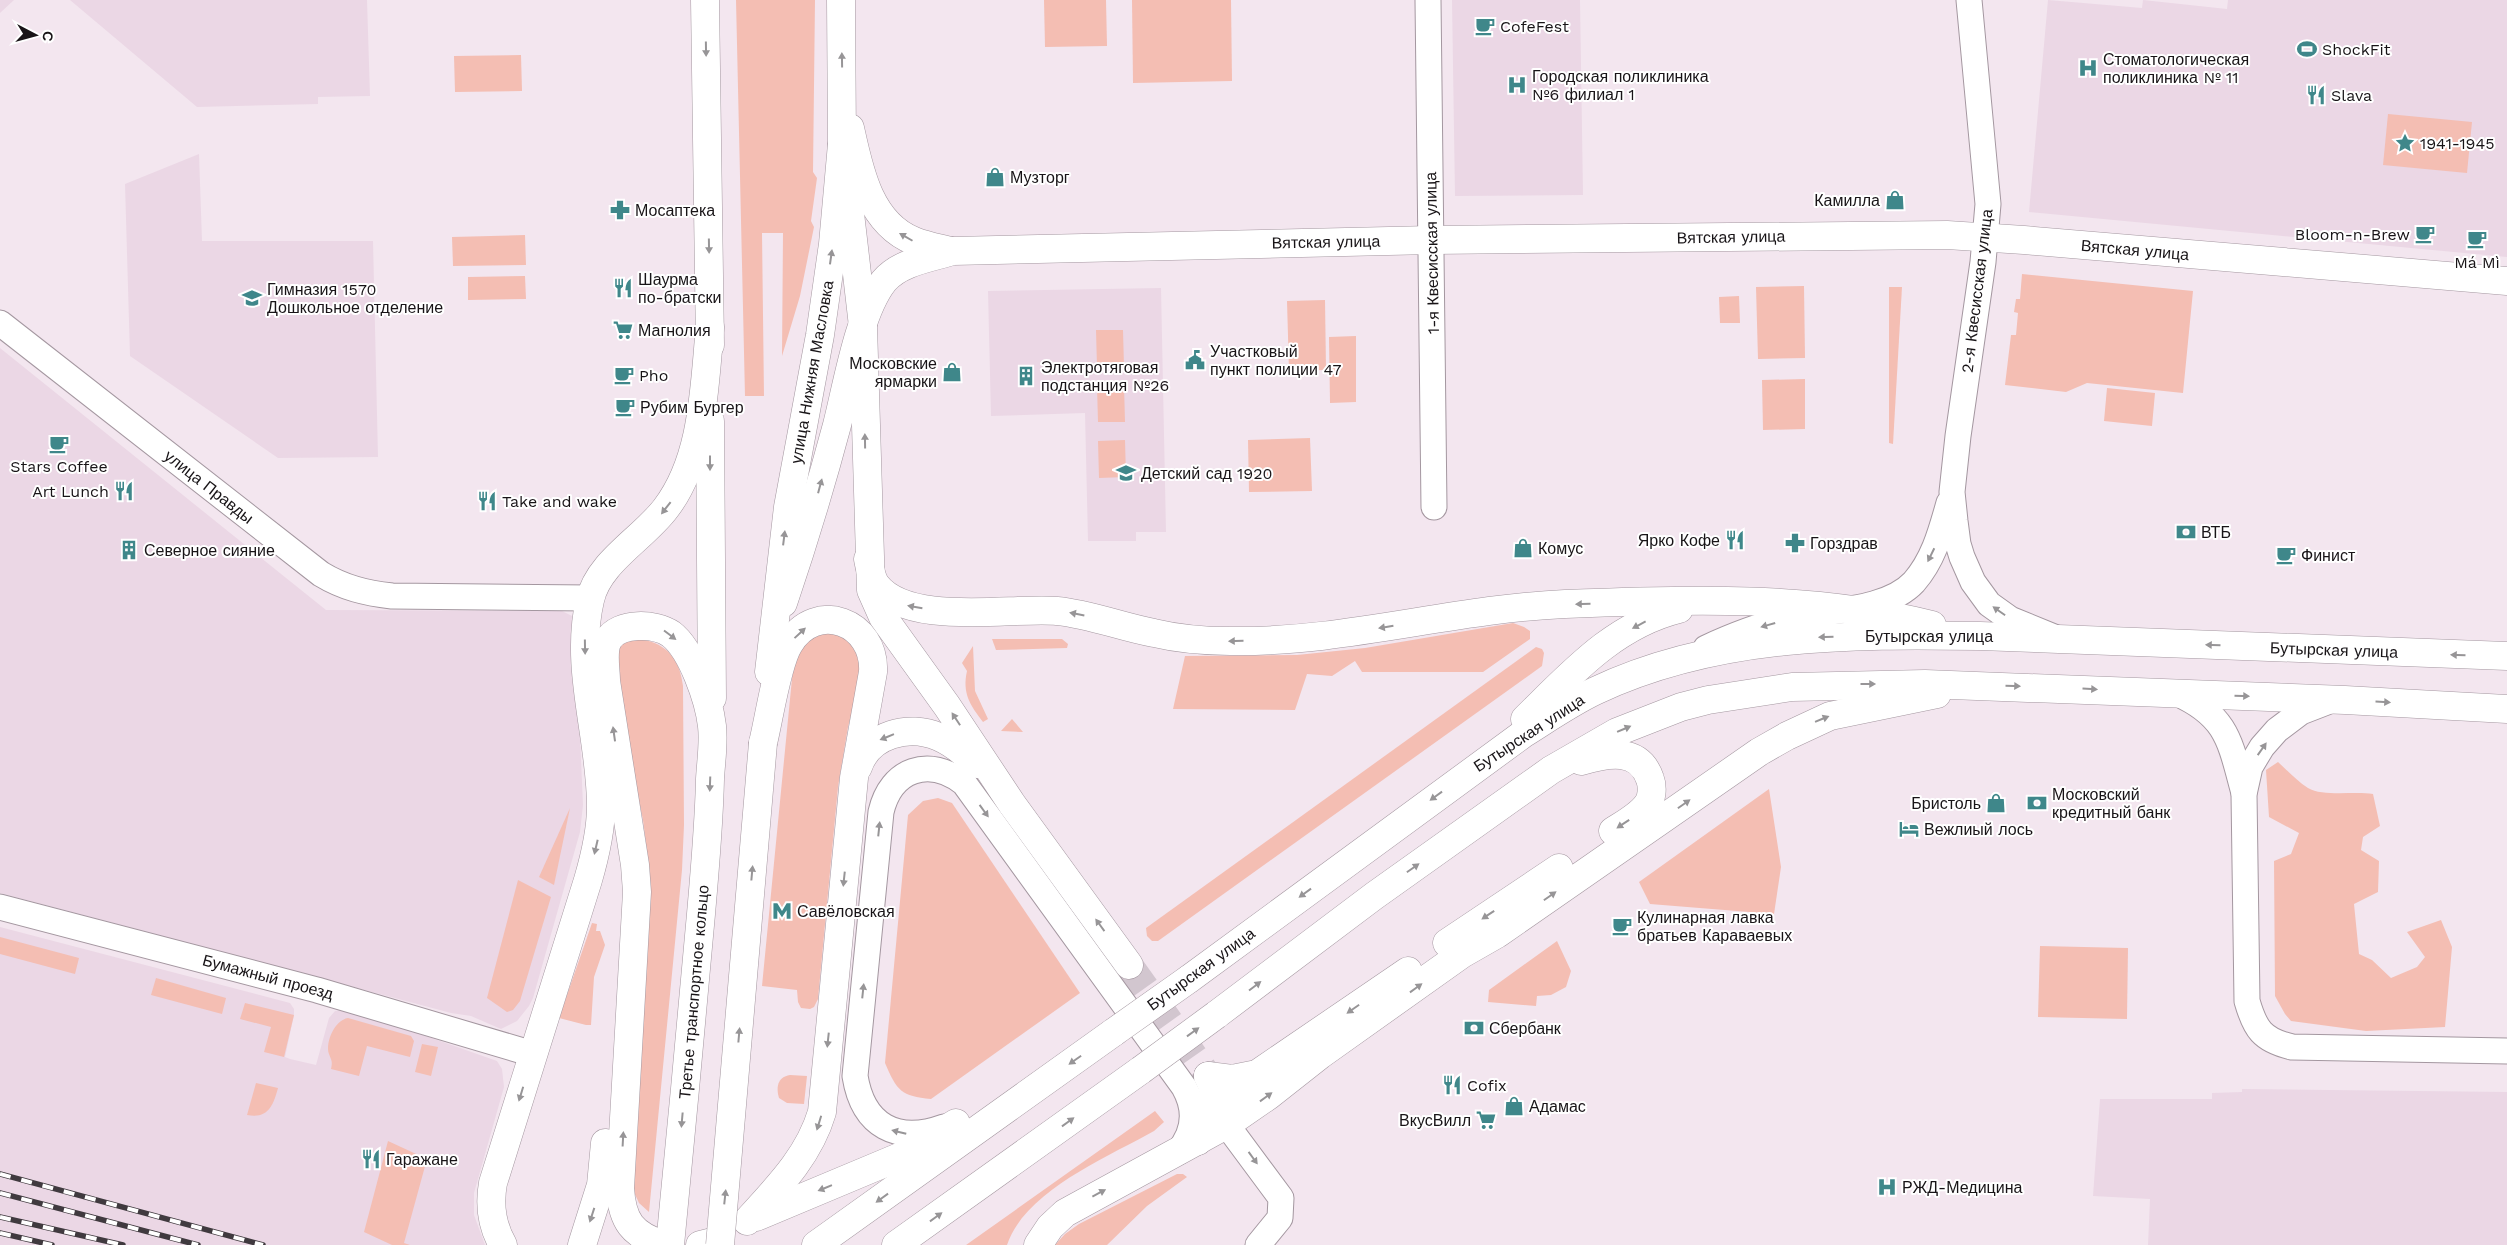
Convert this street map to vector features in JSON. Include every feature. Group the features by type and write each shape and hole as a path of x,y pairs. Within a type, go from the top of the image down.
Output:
{"main road":[{"path":"705,0 710,327 712,740"},
{"name":"улица Нижняя Масловка","path":"763,743 772,632 788,507 822,326 833,244 842,144 841,0"},
{"name":"Вятская улица","path":"843,96 861,175 871,200 884,219 897,232 912,241 952,251"},
{"path":"842,144 863,326 870,590 883,617 947,706 1012,804 1129,965"},
{"name":"Вятская улица","path":"863,326 877,292 885,280 896,271 916,261 952,251 1432,240 1824,235 1986,237 2507,281"},
{"path":"772,632 810,523 863,326"},
{"path":"503,1245 494,1225 492,1189 588,880 598,839 601,805 584,650 590,598 598,581 622,552 665,510 680,487 691,457 701,415 710,327"},
{"path":"868,559 876,585 888,596 913,607 961,612 1058,611 1186,640 1285,640 1516,607 1565,604 1719,601 1850,608 1892,614 1980,636"},
{"path":"1475,767 1592,653 1640,623 1671,611 1719,601"},
{"path":"710,1244 731,1135 763,743 789,644 802,629 814,622 831,620 846,623 862,634 869,644 874,658 854,778 822,1112 817,1130 803,1156 747,1221"},
{"path":"664,1245 636,1232 628,1223 621,1201 637,892 635,865 606,681 605,651 609,639 613,635 623,629 643,627 671,634 686,652 697,676 709,713 712,740"},
{"name":"Бутырская улица","path":"816,1245 1189,979 1475,767 1561,709 1596,691 1676,661 1768,643 1820,637 1980,636 2507,656"},
{"path":"896,1245 1141,1070 1374,896 1551,770 1617,732 1681,707 1708,700 1792,687 1836,684 1985,685 2334,699 2507,709"},
{"path":"1038,1245 1050,1227 1065,1213 1187,1147 1221,1117 1268,1096 1320,1055 1462,954 1497,934 1766,748 1830,716 1985,685"},
{"path":"854,778 865,754 879,740 895,733 922,731 956,746 985,773 1012,804"},
{"name":"Третье транспортное кольцо","path":"670,1245 709,828 712,740"},
{"path":"582,1245 601,1185 604,1166 622,892 616,834 596,747"},
{"path":"1221,1117 1214,1089 1208,1076 1225,1079 1253,1076 1267,1068 1637,815 1647,805 1651,796 1651,783 1647,770 1638,760 1625,754 1595,757 1551,770"},
{"path":"710,1244 747,1221 896,1158 932,1139 962,1119 1035,1088"}],"street":[{"name":"1-я Квесисская улица","path":"1428,0 1434,507"},
{"name":"2-я Квесисская улица","path":"1676,661 1744,631 1791,618 1878,603 1913,583 1926,566 1937,543 1952,492 1986,237 1988,204 1970,0"},
{"name":"улица Правды","path":"0,323 321,574 337,583 372,594 392,596 590,598"},
{"name":"2-я Квесисская улица","path":"1952,492 1958,544 1973,582 1989,604 2010,619 2059,639"},
{"path":"2176,693 2196,702 2216,721 2230,742 2244,794"},
{"path":"2334,699 2301,712 2277,730 2262,747 2250,767 2244,794 2248,1001 2253,1021 2263,1035 2275,1043 2292,1048 2507,1051"},
{"path":"962,1119 929,1133 911,1135 892,1131 879,1123 866,1111 858,1094 855,1076 881,812 884,798 891,786 901,777 913,770 926,768 940,769 953,774 964,782 1190,1098 1194,1121 1185,1144 1187,1147"},
{"name":"Бумажный проезд","path":"0,907 317,990 533,1054"},
{"path":"1110,985 1153,1023 1281,1198 1280,1218 1270,1233 1258,1245"},
{"path":"1221,1117 1231,1099 1253,1076"}],"shaded area":[{"path":"0,0 14,0 0,13"},
{"path":"70,0 367,0 370,96 318,97 318,104 197,107"},
{"path":"736,0 815,0 813,172 817,178 811,221 814,227 800,296 782,356 783,233 762,233 764,396 745,396"},
{"path":"1044,0 1106,0 1107,46 1045,47"},
{"path":"1132,0 1231,0 1232,81 1133,83"},
{"name":"Городская поликлиника №6 филиал 1","path":"1452,0 1580,0 1583,195 1455,196"},
{"path":"2048,0 2142,8 2143,0 2227,9 2228,0 2507,0 2507,257 2029,212"},
{"path":"521,55 522,91 455,92 454,56"},
{"path":"2388,114 2472,122 2467,173 2383,165"},
{"name":"Гимназия 1570 Дошкольное отделение","path":"199,154 202,241 373,241 378,457 278,458 130,356 125,184"},
{"path":"525,235 526,265 453,266 452,237"},
{"path":"2022,274 2193,291 2183,393 2087,383 2066,392 2005,385 2011,335 2016,335 2018,313 2014,312 2016,299 2020,299"},
{"path":"525,276 526,299 468,300 468,277"},
{"path":"1804,286 1805,358 1758,359 1756,287"},
{"path":"1889,287 1902,287 1893,444 1889,443"},
{"name":"Детский сад 1920","path":"1161,288 1166,532 1136,532 1136,541 1088,541 1085,413 991,416 988,291"},
{"path":"1739,296 1740,323 1720,323 1719,297"},
{"path":"1325,300 1326,370 1289,371 1287,301"},
{"path":"1096,330 1123,330 1124,367 1097,367"},
{"path":"1356,336 1356,402 1330,403 1329,337"},
{"path":"0,348 326,610 562,611 572,616 575,623 583,805 580,832 533,998 517,1021 501,1029 471,1016 451,1013 0,893"},
{"path":"1805,379 1805,429 1763,430 1762,380"},
{"path":"1124,385 1125,422 1098,422 1097,386"},
{"path":"2107,388 2155,393 2152,426 2104,421"},
{"path":"1310,438 1312,491 1249,492 1248,440"},
{"path":"1125,440 1126,477 1099,478 1098,441"},
{"path":"1513,623 1530,631 1530,639 1483,672 1362,672 1355,661 1332,676 1307,674 1295,710 1173,709 1185,656 1297,655 1365,648"},
{"path":"827,630 856,643 862,677 848,727 838,787 818,999 814,1007 810,1009 801,1008 798,1002 797,990 762,986 794,658 802,642"},
{"path":"641,639 659,645 671,655 679,668 683,686 684,825 682,870 649,1212 639,1203 633,1190 650,876 643,820 613,677 616,648 627,641"},
{"path":"992,639 1062,639 1068,644 1067,648 996,650"},
{"path":"973,646 975,691 988,719 983,722 968,698 966,692 967,671 962,663"},
{"path":"1536,647 1542,649 1544,653 1542,666 1158,941 1152,941 1147,936 1146,928"},
{"path":"1012,719 1023,732 1001,731"},
{"path":"2278,762 2300,782 2314,791 2373,794 2380,826 2363,837 2361,850 2379,861 2378,892 2354,904 2359,954 2372,960 2391,978 2417,967 2425,957 2407,932 2441,920 2452,947 2445,1027 2366,1031 2291,1021 2285,1014 2275,996 2274,861 2291,854 2299,833 2269,817 2266,770"},
{"path":"1769,789 1781,867 1774,914 1650,904 1639,882"},
{"path":"938,798 952,803 1080,993 931,1099 906,1094 897,1086 885,1063 908,815 923,801"},
{"path":"570,808 554,885 539,877"},
{"path":"518,880 551,897 520,1001 513,1010 507,1012 487,998"},
{"path":"592,923 597,924 596,931 600,931 605,945 594,977 591,1025 586,1025 559,1018"},
{"path":"0,927 290,1003 294,1009 294,1015 285,1057 290,1059 316,1065 329,1018 335,1011 352,1010 497,1061 502,1069 504,1087 474,1193 474,1215 485,1245 0,1245"},
{"path":"0,937 79,958 75,974 0,954"},
{"path":"1557,941 1571,971 1566,987 1551,995 1537,996 1536,1006 1488,1002 1489,990"},
{"path":"2040,946 2128,948 2127,1019 2038,1017"},
{"path":"156,978 226,998 222,1014 151,995"},
{"path":"245,1003 294,1015 284,1057 264,1052 271,1027 240,1019"},
{"path":"348,1018 411,1036 414,1041 410,1057 367,1046 359,1076 331,1069 332,1062 328,1044 332,1032 339,1023"},
{"path":"422,1044 438,1047 431,1076 415,1072"},
{"path":"790,1075 807,1076 804,1104 787,1103 779,1098 778,1084 782,1078"},
{"path":"256,1083 278,1088 272,1106 265,1113 254,1116 247,1115"},
{"path":"2242,1089 2507,1092 2507,1245 2148,1245 2150,1199 2093,1196 2100,1099 2212,1099 2212,1093 2242,1092"},
{"path":"1155,1111 1164,1122 1154,1131 1091,1165 1049,1192 1031,1208 1017,1226 1007,1245 966,1245"},
{"path":"388,1141 427,1159 404,1243 410,1245 392,1245 364,1232"},
{"path":"1177,1174 1183,1174 1187,1177 1147,1206 1107,1245 1055,1245 1065,1234 1079,1224"}],"tunnel":[{"path":"1129,965 1208,1076"}],"railway":[{"path":"0,1174 263,1245"},
{"path":"0,1193 198,1245"},
{"path":"0,1217 123,1245"},
{"path":"0,1233 52,1245"}],"place":[{"name":"CofeFest","path":"1485,26"},
{"name":"ShockFit","path":"2307,49"},
{"name":"Стоматологическая поликлиника № 11","path":"2088,68"},
{"name":"Городская поликлиника №6 филиал 1","path":"1517,85"},
{"name":"Slava","path":"2316,95"},
{"name":"1941-1945","path":"2405,143"},
{"name":"Музторг","path":"995,177"},
{"name":"Камилла","path":"1895,200"},
{"name":"Мосаптека","path":"620,210"},
{"name":"Bloom-n-Brew","path":"2425,234"},
{"name":"Má Mì","path":"2477,239"},
{"name":"Шаурма по-братски","path":"623,288"},
{"name":"Гимназия 1570 Дошкольное отделение","path":"252,298"},
{"name":"Магнолия","path":"623,330"},
{"name":"Участковый пункт полиции 47","path":"1195,360"},
{"name":"Московские ярмарки","path":"952,372"},
{"name":"Pho","path":"624,375"},
{"name":"Электротяговая подстанция №26","path":"1026,376"},
{"name":"Рубим Бургер","path":"625,407"},
{"name":"Stars Coffee","path":"59,444"},
{"name":"Детский сад 1920","path":"1126,473"},
{"name":"Art Lunch","path":"124,491"},
{"name":"Take and wake","path":"487,501"},
{"name":"ВТБ","path":"2186,532"},
{"name":"Ярко Кофе","path":"1735,540"},
{"name":"Горздрав","path":"1795,543"},
{"name":"Комус","path":"1523,548"},
{"name":"Северное сияние","path":"129,550"},
{"name":"Финист","path":"2286,555"},
{"name":"Бристоль","path":"1996,803"},
{"name":"Московский кредитный банк","path":"2037,803"},
{"name":"Вежлиый лось","path":"1909,829"},
{"name":"Савёловская","path":"782,911"},
{"name":"Кулинарная лавка братьев Караваевых","path":"1622,926"},
{"name":"Сбербанк","path":"1474,1028"},
{"name":"Cofix","path":"1452,1085"},
{"name":"Адамас","path":"1514,1106"},
{"name":"ВкусВилл","path":"1486,1120"},
{"name":"Гаражане","path":"371,1159"},
{"name":"РЖД-Медицина","path":"1887,1187"}]}
